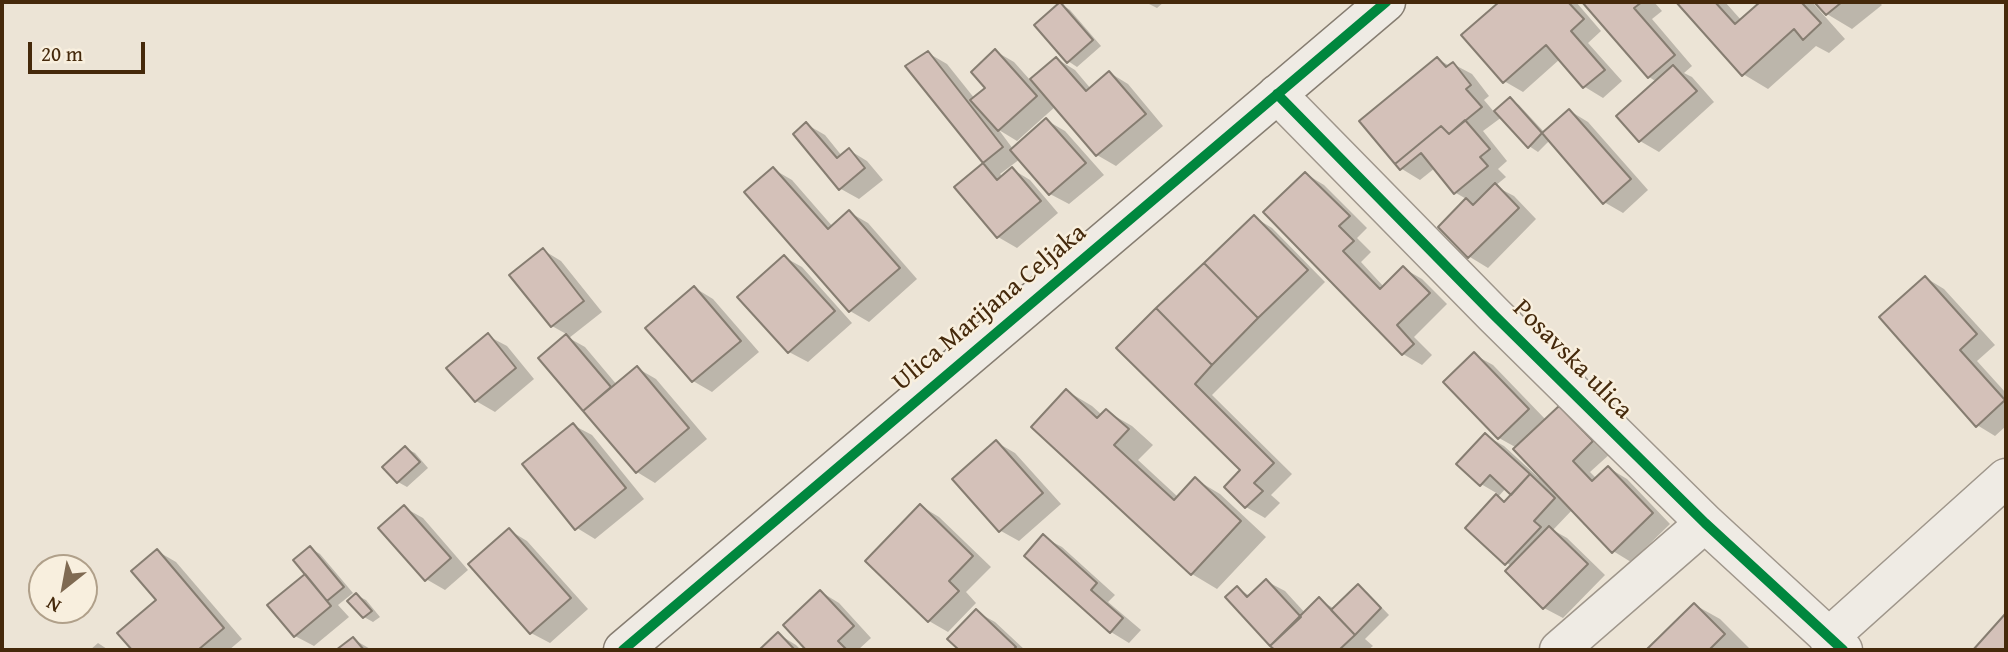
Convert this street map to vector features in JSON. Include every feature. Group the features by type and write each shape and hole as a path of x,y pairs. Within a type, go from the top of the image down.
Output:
{"street":[{"name":"Ulica Marijana Celjaka","path":"623,650 1386,2"},
{"name":"Posavska ulica","path":"1277,94 1494,315 1704,523 1836,644"},
{"path":"1836,644 2006,478"},
{"path":"1559,650 1704,523"}],"building":[{"path":"1060,2 1093,40 1067,63 1034,25"},
{"path":"1499,2 1568,2 1584,19 1571,31 1605,70 1583,88 1546,45 1503,83 1461,35"},
{"path":"1582,2 1642,2 1634,8 1675,55 1648,78"},
{"path":"1676,2 1715,2 1735,24 1760,2 1801,2 1821,23 1803,40 1794,29 1742,76"},
{"path":"1814,2 1842,2 1826,15"},
{"path":"995,49 1037,96 998,131 970,100 985,88 971,72"},
{"path":"928,51 1003,147 983,163 905,66"},
{"path":"1056,57 1086,91 1109,71 1146,114 1096,156 1030,79"},
{"path":"1437,57 1446,67 1453,62 1471,85 1466,89 1482,107 1449,134 1441,126 1395,164 1359,121"},
{"path":"1673,65 1697,91 1639,142 1616,116"},
{"path":"1510,97 1542,133 1528,148 1494,111"},
{"path":"1569,109 1631,179 1603,204 1542,133"},
{"path":"1046,118 1086,163 1049,195 1010,150"},
{"path":"1465,120 1490,149 1480,157 1488,166 1454,194 1421,153 1400,170 1395,164 1441,126 1449,134"},
{"path":"806,122 837,158 849,148 865,168 839,190 793,134"},
{"path":"983,163 997,180 1012,167 1041,201 997,238 954,187"},
{"path":"773,167 828,229 849,210 900,268 849,312 744,192"},
{"path":"1305,172 1350,216 1339,226 1354,241 1343,251 1380,289 1403,266 1430,293 1397,325 1414,344 1402,355 1263,212"},
{"path":"1495,183 1519,208 1468,258 1438,227 1466,198 1473,205"},
{"path":"1254,215 1308,270 1258,318 1204,263"},
{"path":"543,248 584,301 551,327 509,275"},
{"path":"784,255 835,311 788,353 737,297"},
{"path":"1204,263 1258,318 1212,365 1156,308"},
{"path":"1925,276 1977,334 1960,350 2005,400 1976,427 1879,317"},
{"path":"694,286 741,341 692,382 645,328"},
{"path":"1156,308 1212,365 1195,384 1274,463 1254,483 1263,491 1245,508 1224,487 1240,470 1116,348"},
{"path":"488,333 516,368 475,402 446,368"},
{"path":"566,334 611,387 583,411 538,358"},
{"path":"1474,352 1529,409 1498,439 1443,382"},
{"path":"637,366 689,428 636,473 583,411"},
{"path":"1066,389 1097,418 1106,409 1129,429 1114,445 1174,500 1195,477 1241,521 1191,575 1031,427"},
{"path":"1559,406 1593,441 1573,461 1592,481 1608,466 1653,513 1612,553 1513,449"},
{"path":"573,423 626,488 575,530 522,464"},
{"path":"1485,433 1530,474 1511,495 1490,475 1480,486 1456,464"},
{"path":"996,440 1043,493 999,532 952,479"},
{"path":"405,446 420,462 397,483 382,467"},
{"path":"1530,474 1555,498 1534,521 1541,527 1505,565 1465,528 1496,494 1504,502"},
{"path":"920,504 973,556 949,581 959,591 928,622 865,561"},
{"path":"404,505 451,558 425,581 378,528"},
{"path":"1549,526 1588,564 1543,609 1505,571"},
{"path":"509,528 571,598 530,634 468,564"},
{"path":"1043,534 1097,583 1091,590 1123,618 1110,633 1024,556"},
{"path":"310,546 344,587 327,601 293,560"},
{"path":"157,549 224,628 198,650 132,650 117,633 156,600 131,571"},
{"path":"305,574 331,606 294,637 267,605"},
{"path":"1266,579 1301,617 1270,646 1225,597 1237,586 1247,597"},
{"path":"1358,584 1381,608 1355,635 1331,610"},
{"path":"820,590 854,626 838,641 847,650 806,650 783,625"},
{"path":"356,593 372,611 363,618 347,601"},
{"path":"1319,597 1355,635 1339,650 1275,650 1270,646"},
{"path":"1694,603 1725,634 1709,650 1646,650"},
{"path":"976,609 1016,647 1013,650 959,650 947,639"},
{"path":"2006,613 2006,650 1973,650"},
{"path":"778,632 795,650 759,650"},
{"path":"353,637 364,650 336,650"}],"cycle path":[{"path":"623,650 1386,2"},
{"path":"1277,94 1494,315 1705,523 1843,650"}]}
